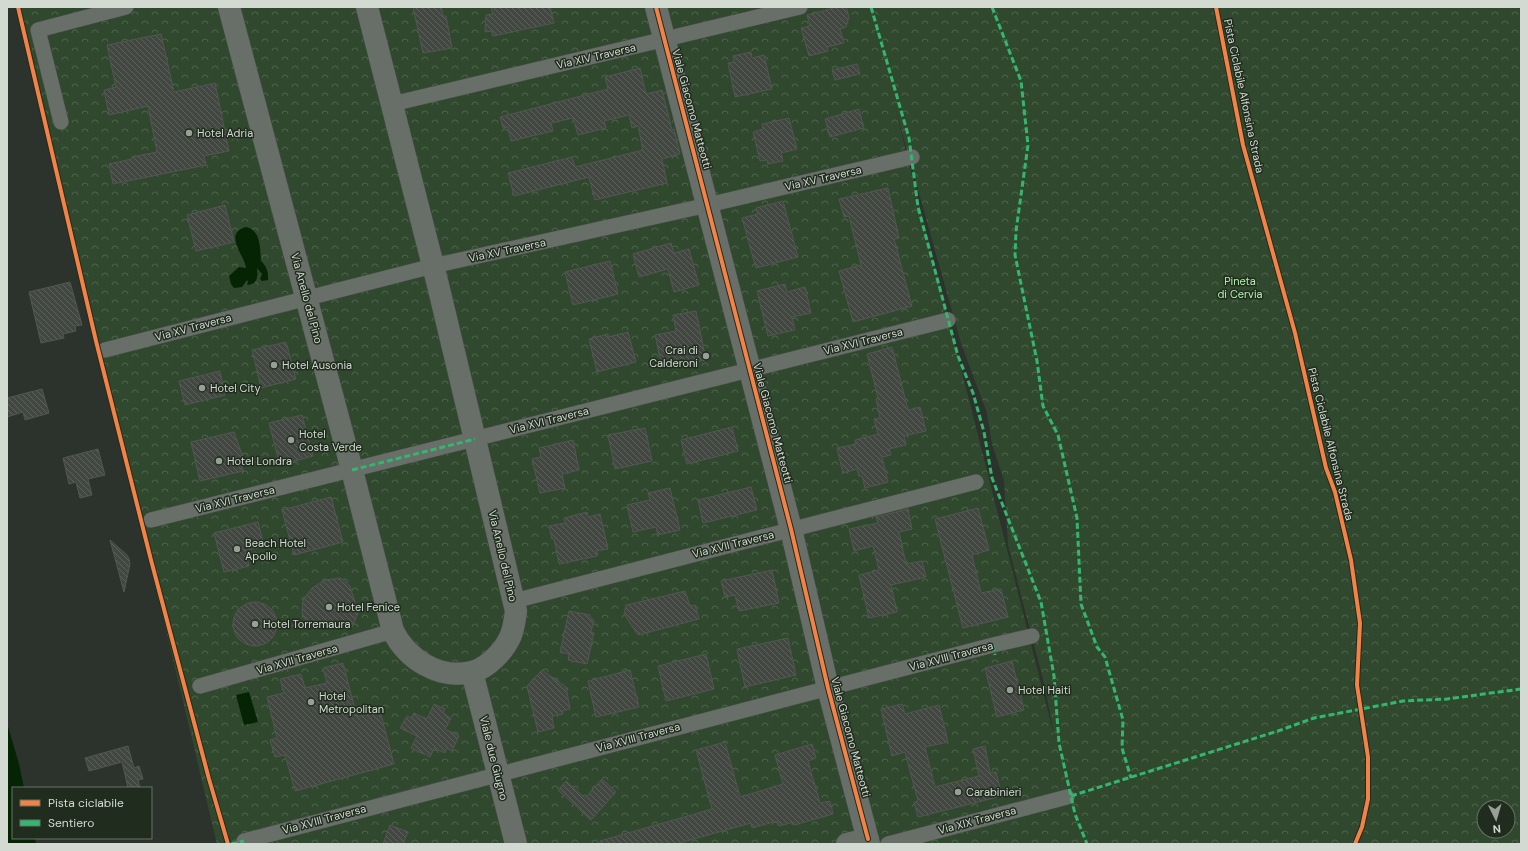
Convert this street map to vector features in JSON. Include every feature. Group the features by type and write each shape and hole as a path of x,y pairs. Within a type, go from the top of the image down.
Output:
{"street":[{"path":"61,122 38,30 126,7"},
{"name":"Via Anello del Pino","path":"229,7 307,298 393,631 404,649 413,658 426,666 450,672 472,672 489,664 508,641 515,624 516,611 433,266 367,7"},
{"name":"Viale Giacomo Matteotti","path":"656,7 791,529 828,688 875,842"},
{"name":"Via XIV Traversa","path":"392,104 800,7"},
{"name":"Via XV Traversa","path":"105,350 433,266 708,205 912,157"},
{"name":"Via XVI Traversa","path":"151,520 948,320"},
{"name":"Via XVII Traversa","path":"514,600 976,482"},
{"name":"Via XVII Traversa","path":"200,686 393,631"},
{"name":"Via XVIII Traversa","path":"244,841 985,646 1032,636"},
{"name":"Viale due Giugno","path":"472,672 516,844"},
{"name":"Via XIX Traversa","path":"847,844 875,842 1067,797"}],"green space":[{"name":"Pineta di Cervia","path":"18,7 1521,7 1521,844 217,844","holes":["894,104 961,343 987,413 992,444 1004,480 1008,545 1043,679 1056,743"]}],"shaded area":[{"path":"246,227 255,232 259,240 261,261 267,269 268,280 262,281 260,279 262,274 257,268 257,277 255,282 251,285 247,285 247,280 242,287 234,288 231,284 229,276 239,267 246,268 235,240 239,230"},
{"path":"249,692 258,722 244,725 236,695"},
{"path":"7,723 19,764 24,787 12,787 12,839 35,839 36,844 7,844"}],"building":[{"path":"413,7 441,7 443,16 446,16 452,48 423,53"},
{"path":"491,7 550,7 554,23 493,36 492,31 485,32 486,15 493,14"},
{"path":"838,7 846,7 849,17 846,27 840,29 844,43 827,47 828,51 809,56 801,28 810,26 807,15"},
{"name":"Hotel Adria","path":"161,34 174,92 215,83 229,151 204,156 206,165 113,184 109,164 132,159 132,157 157,152 148,106 109,115 104,90 116,87 107,45"},
{"path":"751,52 752,58 764,55 772,89 735,97 728,63 734,62 733,56"},
{"path":"857,64 860,74 835,80 832,70"},
{"path":"640,68 646,94 662,90 672,130 674,129 680,154 662,159 667,183 595,200 589,177 514,196 508,173 572,157 575,167 643,150 638,126 632,128 629,115 604,121 606,128 578,135 573,118 551,123 553,131 511,141 508,127 503,128 500,117 608,89 605,77"},
{"path":"859,109 864,128 830,137 825,119"},
{"path":"789,118 797,149 781,153 783,161 768,164 767,160 760,161 753,132 763,129 762,124"},
{"path":"888,188 899,238 894,239 912,306 853,322 839,271 861,265 849,216 844,217 839,199"},
{"path":"783,201 798,257 756,268 742,218 758,214 756,208"},
{"path":"225,205 234,242 196,251 187,215"},
{"path":"671,243 674,253 689,249 699,285 674,292 668,269 639,277 633,254"},
{"path":"610,261 618,294 573,305 565,272"},
{"path":"70,282 82,325 75,326 76,331 63,334 64,338 41,343 29,292"},
{"path":"785,284 787,292 805,287 811,313 792,317 795,330 768,336 757,291"},
{"path":"696,311 706,360 685,364 684,358 661,363 655,335 676,331 673,315"},
{"path":"628,332 636,362 597,372 589,339 608,334 608,337"},
{"name":"Hotel Ausonia","path":"286,342 296,379 261,388 252,350"},
{"path":"892,347 908,410 920,407 926,431 904,436 906,445 889,449 891,455 882,457 888,482 865,488 862,476 859,476 857,469 843,473 837,448 856,444 855,440 878,434 874,419 880,418 876,399 878,398 867,354"},
{"name":"Hotel City","path":"220,371 225,395 185,405 179,381"},
{"path":"42,389 49,413 25,420 23,412 7,417 7,398"},
{"name":"Hotel Costa Verde","path":"302,415 313,456 280,465 269,423"},
{"path":"732,427 738,451 687,464 681,440"},
{"path":"645,428 652,461 615,469 608,435"},
{"name":"Hotel Londra","path":"234,432 241,452 243,471 200,481 191,442"},
{"path":"573,440 579,470 562,474 565,488 540,493 532,459 541,457 539,448"},
{"path":"98,449 105,475 88,479 92,495 80,498 76,482 69,484 63,458"},
{"path":"751,487 757,510 703,523 698,500"},
{"path":"670,488 680,530 658,535 656,527 633,532 627,505 650,500 648,493"},
{"path":"331,497 343,542 294,555 282,510"},
{"path":"978,508 989,550 972,555 981,593 1001,589 1008,617 963,628 935,519"},
{"path":"908,509 912,529 899,532 906,564 922,561 926,577 891,585 897,612 869,618 859,575 879,570 873,546 854,551 849,529 878,523 876,517"},
{"path":"587,512 588,517 600,514 608,549 596,551 597,556 559,564 554,539 552,539 549,526 565,523 564,518"},
{"name":"Beach Hotel Apollo","path":"258,522 264,546 245,551 249,566 224,572 214,533"},
{"path":"110,540 127,555 129,559 130,564 124,592"},
{"path":"772,570 779,603 739,611 735,595 725,597 721,581"},
{"name":"Hotel Fenice","path":"341,578 350,586 358,613 354,623 343,628 316,627 308,624 302,614 303,600 312,588 326,580"},
{"path":"685,591 690,606 695,605 699,619 638,635 624,614 626,605"},
{"name":"Hotel Torremaura","path":"259,602 271,608 276,616 276,632 271,640 263,645 251,646 239,640 234,632 233,620 239,608 247,603"},
{"path":"569,611 590,615 590,618 594,620 591,632 594,633 587,664 568,660 569,654 560,652"},
{"path":"788,638 796,675 745,687 737,649"},
{"path":"706,654 714,689 666,701 658,666"},
{"path":"1012,661 1024,710 997,717 985,668"},
{"path":"343,663 357,717 380,711 394,764 295,791 285,755 275,757 270,740 277,738 267,697 284,693 280,679 301,674 305,688 327,683 323,668"},
{"path":"542,670 566,687 570,709 562,711 563,714 552,716 554,728 538,732 527,686"},
{"path":"630,670 639,707 596,717 588,681"},
{"path":"434,704 445,709 443,713 451,718 445,729 459,736 452,751 447,748 445,753 434,748 430,757 411,748 417,736 400,728 407,716 412,718 414,713 427,719"},
{"path":"902,704 905,714 939,705 948,742 925,747 935,787 979,776 973,749 985,746 990,773 996,772 1002,796 918,817 914,802 918,801 905,752 892,756 881,709"},
{"path":"725,742 740,797 783,784 775,755 812,744 816,758 808,761 820,803 830,801 833,814 794,825 794,822 779,826 777,821 752,828 751,823 676,844 600,844 600,841 712,809 696,750"},
{"path":"128,746 134,768 139,766 143,779 138,780 140,787 128,787 122,762 89,771 85,758"},
{"path":"602,779 616,792 591,820 558,790 566,781 585,798"},
{"path":"390,825 408,832 403,844 383,844"}],"marked path":[{"path":"871,7 909,138 918,207 958,356 973,393 984,432 992,478 1041,602 1054,676 1059,743 1075,814 1087,844"},
{"path":"992,7 1021,81 1028,145 1016,231 1015,255 1037,361 1043,406 1058,435 1077,518 1081,604 1097,647 1105,657 1123,720 1122,748 1131,778"},
{"path":"352,470 475,439"},
{"path":"993,645 995,655"},
{"path":"1071,796 1278,731 1314,718 1403,701 1447,699 1521,689"},
{"path":"231,844 244,841"}],"cycle path":[{"path":"18,7 96,341 151,560 209,779 228,844"},
{"path":"656,7 791,529 828,688 868,839"},
{"name":"Pista Ciclabile Alfonsina Strada","path":"1216,7 1243,145 1295,333 1326,468 1335,492 1351,560 1360,623 1357,685 1368,757 1368,799 1362,827 1355,844"}],"place":[{"name":"Hotel Adria","path":"189,133"},
{"name":"Crai di Calderoni","path":"706,356"},
{"name":"Hotel Ausonia","path":"274,365"},
{"name":"Hotel City","path":"202,388"},
{"name":"Hotel Costa Verde","path":"291,440"},
{"name":"Hotel Londra","path":"219,461"},
{"name":"Beach Hotel Apollo","path":"237,549"},
{"name":"Hotel Fenice","path":"329,607"},
{"name":"Hotel Torremaura","path":"255,624"},
{"name":"Hotel Haiti","path":"1010,690"},
{"name":"Hotel Metropolitan","path":"311,702"},
{"name":"Carabinieri","path":"958,792"}]}
